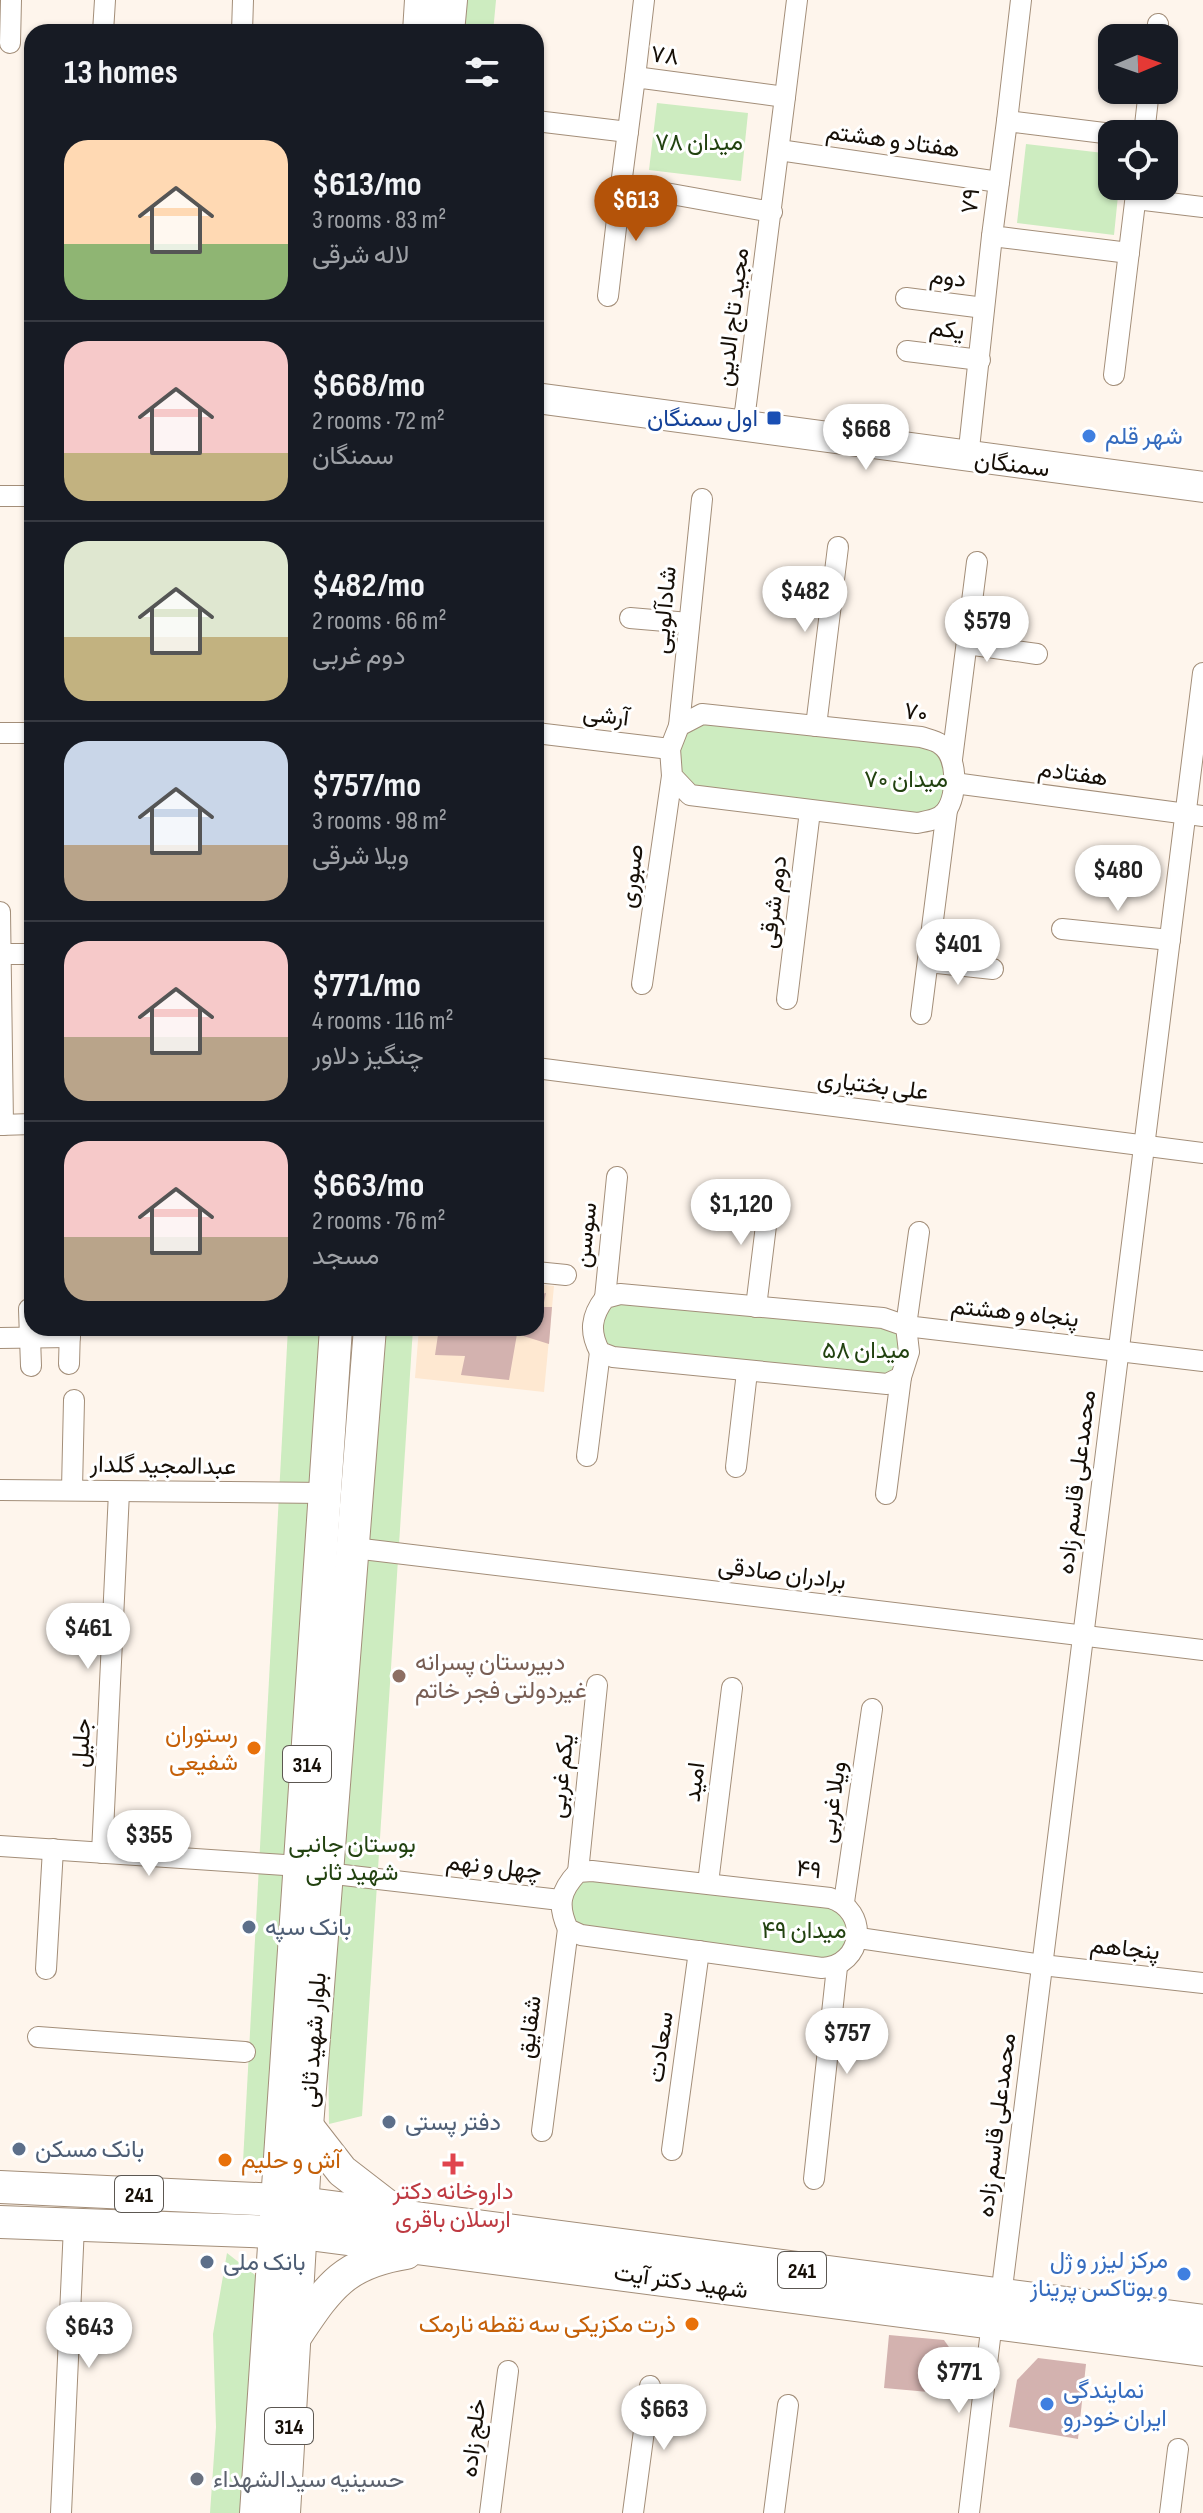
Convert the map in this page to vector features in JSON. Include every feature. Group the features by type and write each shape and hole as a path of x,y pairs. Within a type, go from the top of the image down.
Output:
{"main road":[{"path":"420,24 421,0"},
{"path":"449,24 451,0"},
{"name":"سمنگان","path":"544,399 1203,487"},
{"name":"بلوار شهید ثانی","path":"284,2513 293,2340 290,2217 307,2126 325,1493 335,1336"},
{"name":"بلوار شهید ثانی","path":"256,2513 290,2217 313,1870 354,1548 369,1336"},
{"path":"307,2126 342,2171 401,2217"},
{"name":"شهید دکتر آیت","path":"0,2187 290,2217 431,2248 996,2309 1203,2321"},
{"name":"شهید دکتر آیت","path":"0,2222 74,2226 290,2217 401,2217 996,2309 1203,2350"},
{"path":"293,2340 330,2285 351,2271 394,2254 431,2248"}],"street":[{"path":"10,43 11,0"},
{"path":"104,24 105,0"},
{"path":"242,24 243,0"},
{"path":"635,77 644,0"},
{"path":"621,185 772,212 797,0"},
{"name":"۷۹","path":"1021,0 992,236 1129,253"},
{"name":"۷۸","path":"608,296 635,77 785,97"},
{"path":"1007,121 1098,132"},
{"path":"544,122 628,132"},
{"name":"هفتاد و هشتم","path":"779,150 999,182"},
{"path":"1114,375 1136,200"},
{"path":"1172,200 1203,207"},
{"name":"مجید تاج الدین","path":"743,428 772,212"},
{"path":"968,458 992,236"},
{"name":"دوم","path":"906,298 984,308"},
{"name":"یکم","path":"907,351 980,360"},
{"path":"0,496 24,496"},
{"name":"شادآلویی","path":"679,726 702,499"},
{"path":"816,726 838,547"},
{"path":"921,1014 947,810 954,783 952,759 977,562"},
{"path":"630,618 689,623"},
{"path":"967,644 1037,654"},
{"name":"محمدعلی قاسم زاده","path":"969,2513 1042,1965 1170,940 1194,815 1203,673"},
{"name":"۷۰","path":"679,726 702,714 921,737 941,744 952,759"},
{"path":"679,726 670,749 672,776 690,795 917,823 936,819 947,810"},
{"path":"0,733 24,733"},
{"name":"آرشی","path":"544,734 670,749"},
{"name":"صبوری","path":"642,984 672,776"},
{"name":"هفتادم","path":"954,783 1194,815"},
{"name":"دوم شرقی","path":"787,999 810,811"},
{"path":"0,912 2,1125 24,1124"},
{"path":"1062,929 1170,940"},
{"path":"1,954 24,954"},
{"path":"928,962 993,969"},
{"name":"علی بختیاری","path":"544,1069 1203,1153"},
{"name":"سوسن","path":"605,1298 617,1177"},
{"path":"756,1307 770,1193"},
{"path":"886,1494 901,1377 909,1352 906,1326 919,1232"},
{"path":"544,1273 566,1275"},
{"path":"587,1456 600,1352 593,1339 592,1323 605,1298 620,1294 883,1318 906,1326"},
{"name":"پنجاه و هشتم","path":"906,1326 1203,1361"},
{"path":"0,1338 47,1336"},
{"path":"69,1364 70,1336"},
{"path":"31,1338 31,1366"},
{"path":"600,1352 613,1357 872,1384 887,1384 901,1377"},
{"path":"736,1467 747,1372"},
{"path":"72,1489 74,1400"},
{"name":"عبدالمجید گلدار","path":"0,1490 325,1493"},
{"name":"جلیل","path":"102,1853 119,1492"},
{"name":"برادران صادقی","path":"354,1548 1203,1650"},
{"name":"یکم غربی","path":"578,1872 597,1685"},
{"name":"امید","path":"708,1883 732,1688"},
{"name":"ویلا غربی","path":"844,1902 872,1709"},
{"name":"چهل و نهم","path":"0,1846 313,1870 560,1900"},
{"path":"46,1969 53,1849"},
{"path":"578,1872 567,1884 560,1900 568,1929 581,1935 837,1967"},
{"name":"۴۹","path":"578,1872 708,1883 844,1902 855,1917 859,1938"},
{"name":"شقایق","path":"542,2131 568,1929"},
{"path":"814,2179 837,1967 849,1957 859,1938 1042,1965"},
{"name":"سعادت","path":"672,2150 699,1951"},
{"name":"پنجاهم","path":"1042,1965 1203,1983"},
{"path":"38,2037 245,2052"},
{"path":"61,2513 74,2226"},
{"name":"خلج زاده","path":"490,2513 508,2371"},
{"path":"633,2513 650,2386"},
{"path":"774,2513 788,2405"},
{"path":"1170,2513 1178,2449"}],"shaded area":[{"path":"544,1285 554,1286 544,1392 415,1378 418,1336 544,1336"}],"green space":[{"path":"451,0 496,0 494,24 449,24"},
{"name":"میدان ۷۸","path":"657,103 748,113 741,181 649,170"},
{"path":"1026,144 1098,152 1098,200 1118,200 1114,235 1017,223"},
{"name":"میدان ۷۰","path":"702,714 921,737 952,759 936,820 690,795 672,776 679,726"},
{"name":"میدان ۵۸","path":"605,1298 906,1326 901,1377 600,1352"},
{"name":"بوستان جانبی شهید ثانی","path":"288,1336 335,1336 281,2158 243,2162"},
{"name":"بوستان جانبی شهید ثانی","path":"369,1336 412,1336 362,2116 329,2124 326,1873"},
{"name":"میدان ۴۹","path":"578,1872 817,1897 855,1917 837,1967 568,1929 567,1884"},
{"path":"227,2253 259,2278 246,2513 210,2513 216,2427 213,2334"}],"building":[{"path":"544,1307 552,1307 549,1344 523,1336 544,1336"},
{"path":"438,1336 517,1336 509,1380 461,1375 465,1356 435,1355"},
{"path":"889,2335 944,2340 965,2370 962,2395 884,2388"},
{"name":"نمایندگی ایران خودرو","path":"1038,2358 1086,2364 1078,2439 1009,2427 1017,2380"}],"place":[{"name":"اول سمنگان","path":"774,418"},
{"name":"شهر قلم","path":"1089,436"},
{"name":"دبیرستان پسرانه غیردولتی فجر خاتم","path":"399,1676"},
{"name":"رستوران شفیعی","path":"254,1748"},
{"name":"بانک سپه","path":"249,1927"},
{"name":"دفتر پستی","path":"389,2122"},
{"name":"بانک مسکن","path":"19,2149"},
{"name":"آش و حلیم","path":"225,2160"},
{"name":"داروخانه دکتر ارسلان باقری","path":"453,2164"},
{"name":"بانک ملی","path":"207,2262"},
{"name":"مرکز لیزر و ژل و بوتاکس پریناز","path":"1184,2274"},
{"name":"ذرت مکزیکی سه نقطه نارمک","path":"692,2324"},
{"name":"نمایندگی ایران خودرو","path":"1047,2404"},
{"name":"حسینیه سیدالشهداء","path":"197,2479"}]}
